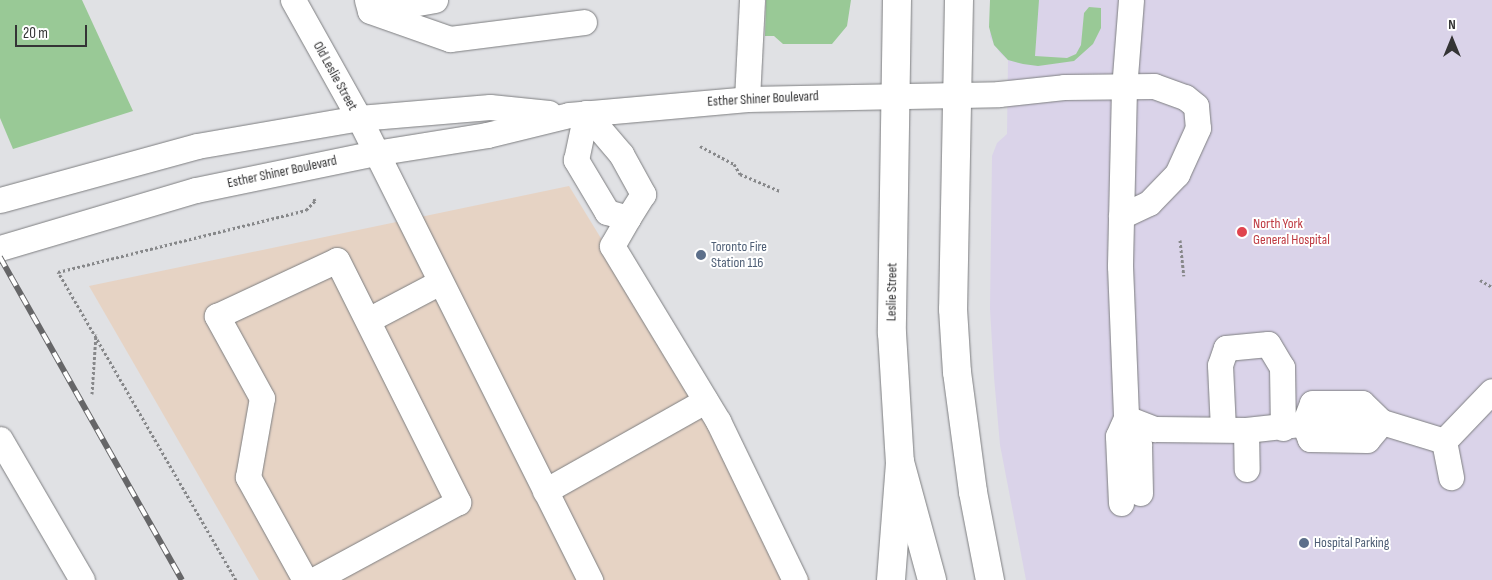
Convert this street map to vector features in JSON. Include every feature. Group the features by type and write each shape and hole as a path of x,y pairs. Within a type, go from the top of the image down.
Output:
{"main road":[{"name":"Leslie Street","path":"897,0 892,332 900,462 932,580"},
{"path":"959,0 953,309 956,372 977,518 990,580"},
{"path":"891,580 900,462"}],"street":[{"name":"Old Leslie Street","path":"293,0 358,118 590,580"},
{"path":"368,6 435,0"},
{"path":"747,99 752,0"},
{"path":"1131,0 1124,88 1121,216 1126,418 1118,436 1131,498"},
{"path":"368,6 450,39 584,22"},
{"name":"Esther Shiner Boulevard","path":"0,248 196,190 375,153 487,135 577,114 747,99 957,94 1064,87 1124,88 1154,86 1185,97 1196,106 1199,116 1198,128 1177,174 1149,203 1121,216"},
{"name":"Esther Shiner Boulevard","path":"0,200 197,146 358,118 490,107 577,114"},
{"path":"577,114 576,160 607,212 628,218"},
{"path":"577,114 621,154 642,194 612,246 705,401 795,580"},
{"path":"305,580 248,477 262,398 217,316 337,260 458,502 314,580"},
{"path":"368,320 440,282"},
{"path":"1247,469 1235,430 1220,364 1226,348 1268,344 1282,367 1294,426"},
{"path":"1444,441 1492,391"},
{"path":"545,491 705,401"},
{"path":"1126,418 1155,429 1235,430 1294,426 1327,421 1382,422 1444,441"},
{"path":"0,439 82,580"},
{"path":"1444,441 1451,477"}],"path":[{"path":"700,146 734,164 740,174 780,191"},
{"path":"236,580 96,333 58,272 306,210 314,201 313,196"},
{"path":"1180,240 1184,276"},
{"path":"1480,280 1492,287"},
{"path":"92,394 96,333"}],"shaded area":[{"name":"North York General Hospital","path":"990,0 1492,0 1492,580 1026,580 1000,445 994,377 990,309 992,156 997,143 1007,134 1008,60 1000,53 990,37"},
{"path":"569,186 810,580 259,580 89,286"}],"green space":[{"path":"0,0 82,0 133,111 13,149 0,118"},
{"path":"766,0 851,0 847,26 832,44 783,44 774,36 765,36"},
{"path":"990,0 1039,0 1035,56 1067,58 1076,54 1081,45 1084,13 1089,7 1101,8 1101,28 1093,44 1074,61 1038,66 1023,64 1008,60 994,45 989,27"}],"railway":[{"path":"0,257 182,580"}],"place":[{"name":"North York General Hospital","path":"1242,232"},
{"name":"Toronto Fire Station 116","path":"701,255"},
{"name":"Hospital Parking","path":"1304,543"}]}
